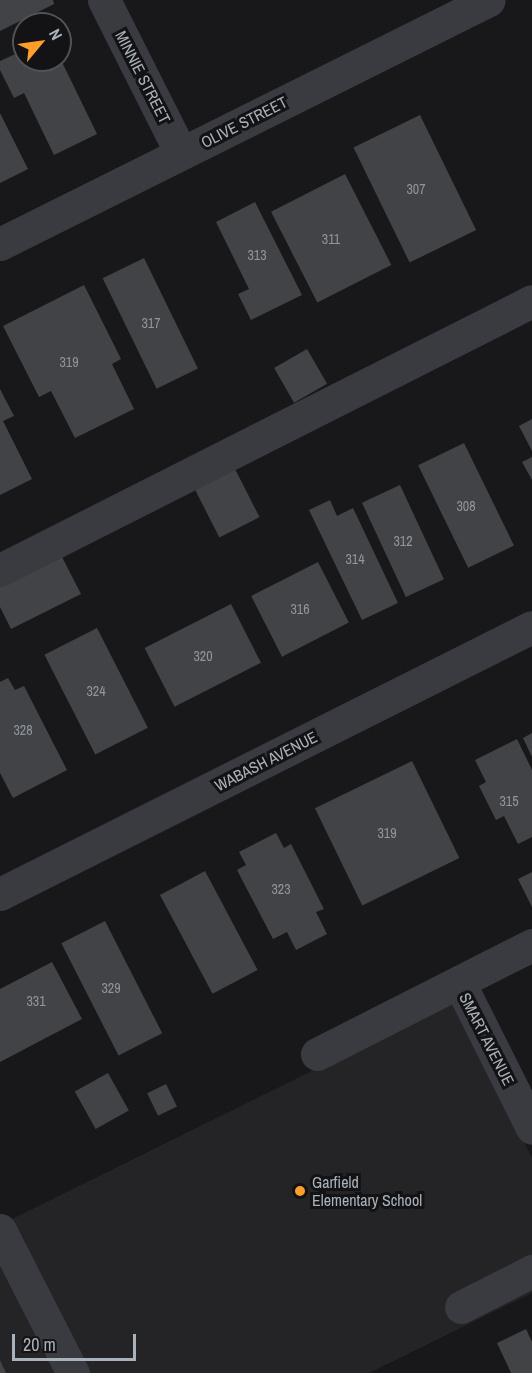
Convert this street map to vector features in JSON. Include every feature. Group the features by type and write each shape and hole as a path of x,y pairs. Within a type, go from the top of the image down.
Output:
{"street":[{"name":"MINNIE STREET","path":"104,0 181,153"},
{"name":"OLIVE STREET","path":"0,244 489,0"},
{"path":"0,570 532,301"},
{"name":"WABASH AVENUE","path":"0,894 532,627"},
{"path":"317,1054 532,945"},
{"name":"SMART AVENUE","path":"459,982 532,1128"},
{"path":"0,1230 73,1373"},
{"path":"461,1307 532,1271"}],"shaded area":[{"name":"Garfield Elementary School","path":"455,1000 532,1158 532,1293 369,1373 0,1373 0,1225"}],"building":[{"path":"0,0 53,0 54,4 38,12 12,12 12,25 0,31"},
{"path":"12,56 12,72 67,72 97,134 54,155 24,93 14,98 0,70 0,61"},
{"path":"0,113 28,169 0,183"},
{"path":"420,115 476,230 410,262 353,147"},
{"path":"345,174 391,265 317,303 271,212"},
{"path":"255,202 302,295 251,320 238,294 249,289 216,222"},
{"path":"144,258 198,369 157,389 103,278"},
{"path":"84,285 121,359 112,364 134,409 75,438 51,391 39,397 3,326"},
{"path":"307,349 327,384 294,403 274,368"},
{"path":"0,389 14,416 3,421 32,479 0,495"},
{"path":"532,419 532,451 519,426"},
{"path":"464,443 514,545 468,568 418,465"},
{"path":"532,457 532,480 522,462"},
{"path":"235,469 260,517 219,538 195,489"},
{"path":"400,485 444,579 406,597 362,503"},
{"path":"330,500 337,516 353,508 398,603 362,620 309,510"},
{"path":"61,555 81,594 11,629 0,607 0,586"},
{"path":"318,562 349,623 282,657 251,596"},
{"path":"231,604 261,663 175,707 145,648"},
{"path":"97,628 148,728 95,755 44,655"},
{"path":"8,678 15,690 24,686 67,770 13,798 0,773 0,682"},
{"path":"532,733 532,757 523,738"},
{"path":"517,739 532,770 532,837 518,844 504,816 496,820 479,786 486,782 475,760"},
{"path":"412,761 459,858 362,905 315,808"},
{"path":"276,833 284,848 291,844 324,909 316,912 327,934 296,950 287,932 273,939 237,870 246,865 239,852"},
{"path":"205,871 258,970 213,994 160,895"},
{"path":"532,872 532,907 518,879"},
{"path":"105,921 162,1033 119,1056 61,943"},
{"path":"52,962 82,1019 0,1062 0,989"},
{"path":"108,1073 129,1111 96,1129 75,1091"},
{"path":"166,1084 177,1106 158,1116 147,1093"},
{"path":"526,1329 532,1342 532,1373 511,1373 497,1343"},
{"path":"0,1360 6,1373 0,1373"}],"place":[{"name":"Garfield Elementary School","path":"300,1191"}]}
